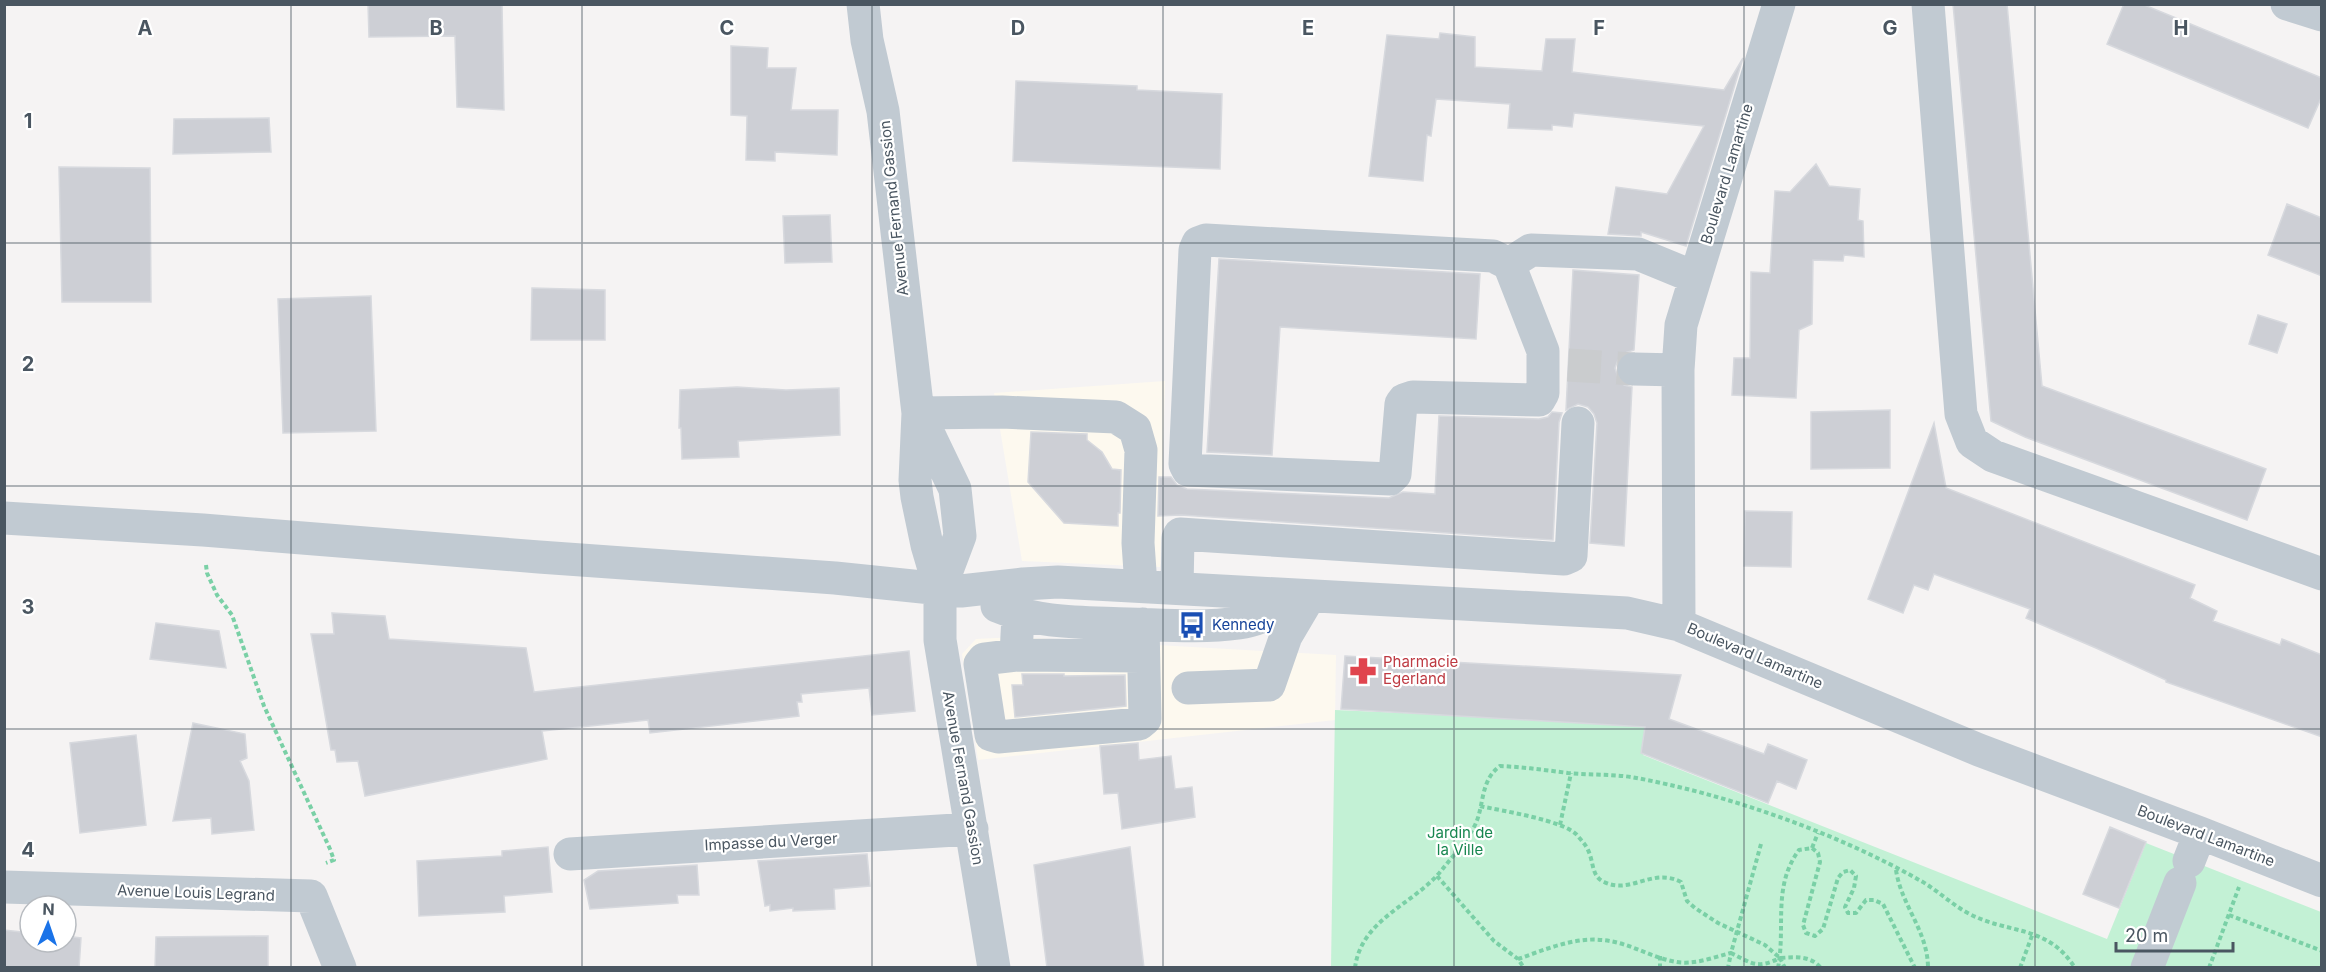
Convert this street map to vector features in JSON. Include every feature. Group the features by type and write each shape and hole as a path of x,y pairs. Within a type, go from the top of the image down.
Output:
{"street":[{"name":"Avenue Fernand Gassion","path":"863,4 867,40 883,111 918,413 915,480 917,497 927,545 951,590 940,640 994,968"},
{"name":"Boulevard Lamartine","path":"1779,4 1681,325 1678,370 1679,625 1979,750 2189,859 2322,881"},
{"path":"1928,4 1960,414 1972,442 1993,456 2322,574"},
{"path":"2287,4 2322,15"},
{"path":"1206,240 1493,256 1509,264 1543,351 1556,364 1539,400 1413,397 1404,400 1401,404 1395,474 1390,478 1188,470 1185,464 1195,250 1198,243 1206,240"},
{"path":"1509,264 1531,250 1638,254 1694,277"},
{"path":"1634,369 1678,370"},
{"path":"918,413 1002,412 1116,417 1135,429 1141,450 1138,543 1141,586"},
{"path":"1177,588 1180,534 1564,559 1571,556 1578,423"},
{"path":"4,518 203,530 835,578 951,590 1058,582 1626,613 1679,625"},
{"path":"951,590 1018,615 1143,640"},
{"path":"1143,640 1145,720 1139,724 998,737 991,735 980,664 984,658 1143,640 1192,625 1240,622 1274,612 1309,597"},
{"path":"1188,688 1269,685 1286,636 1309,597"},
{"path":"1016,655 1018,615"},
{"name":"Impasse du Verger","path":"570,854 972,829"},
{"path":"2147,968 2189,859"},
{"name":"Avenue Louis Legrand","path":"4,887 311,896 340,968"}],"path":[{"path":"207,573 218,595 232,615 264,706 332,856"},
{"path":"1355,968 1361,946 1372,928 1437,876 1475,825 1485,787 1492,772 1500,766 1571,774 1629,777 1683,788 1767,814 1818,833 1896,869 1920,881 1966,912 1990,922 2033,933 2060,948 2076,968"},
{"path":"1560,825 1571,774"},
{"path":"1480,806 1560,825 1575,833 1588,850 1595,875 1604,882 1617,886 1663,876 1674,878 1681,882 1688,901 1695,908 1738,933 1765,945 1780,958 1785,968"},
{"path":"1812,848 1818,833"},
{"path":"1728,968 1761,844"},
{"path":"1778,968 1782,944 1780,899 1789,864 1799,850 1812,848 1818,853 1820,862 1803,925 1806,933 1815,936 1823,930 1838,878 1842,872 1850,870 1856,876 1854,888 1845,908 1848,914 1856,913 1866,900 1874,900 1883,904 1915,968"},
{"path":"1896,869 1899,887 1921,930 1928,951 1928,968"},
{"path":"1437,876 1494,941 1518,958 1524,968"},
{"path":"2209,968 2229,915 2322,951"},
{"path":"2020,968 2033,933"},
{"path":"1518,958 1560,945 1599,939 1617,941 1676,962 1693,963 1731,953 1753,963 1764,965 1780,958 1803,957 1816,962 1821,968"},
{"path":"1660,956 1660,968"}],"shaded area":[{"path":"1165,381 1160,567 1022,561 994,393"},
{"path":"1016,637 1336,655 1335,720 978,760 962,654 976,639"}],"green space":[{"name":"Jardin de la Ville","path":"1335,710 1646,724 1643,755 2107,939 2146,843 2321,912 2321,967 1331,968"}],"building":[{"path":"368,4 502,4 504,110 457,107 455,36 369,37"},
{"path":"1953,4 2007,4 2042,386 2266,469 2247,520 2025,437 1991,421"},
{"path":"2124,4 2142,4 2322,78 2322,96 2308,128 2107,44"},
{"path":"1440,33 1475,37 1475,67 1542,71 1546,39 1575,39 1572,72 1724,90 1743,58 1686,246 1641,232 1641,236 1608,234 1616,187 1667,194 1704,126 1574,113 1572,127 1552,125 1552,130 1508,128 1510,104 1436,99 1431,136 1427,135 1423,181 1369,176 1387,35 1439,39"},
{"path":"731,46 768,48 767,68 796,68 791,110 838,110 837,155 775,152 775,161 746,160 747,116 731,115"},
{"path":"1016,81 1137,86 1137,90 1222,94 1220,169 1013,161"},
{"path":"269,118 271,152 173,154 174,119"},
{"path":"1816,164 1829,186 1860,189 1858,220 1863,221 1864,257 1844,255 1843,261 1813,260 1812,324 1799,330 1796,398 1732,395 1734,358 1750,358 1751,272 1770,273 1775,191 1790,192"},
{"path":"59,167 150,168 151,302 62,302"},
{"path":"2287,204 2322,218 2322,276 2268,255"},
{"path":"830,215 832,262 785,263 783,216"},
{"path":"1219,259 1480,274 1476,339 1280,327 1272,455 1207,452"},
{"path":"1573,270 1639,275 1634,350 1625,353 1618,360 1615,368 1618,378 1624,385 1632,387 1624,546 1590,543 1597,423 1588,407 1578,404 1566,410"},
{"path":"532,288 605,290 605,340 531,340"},
{"path":"371,296 376,431 283,433 278,299"},
{"path":"2258,315 2287,324 2277,353 2249,344"},
{"path":"737,387 786,390 839,388 840,435 738,441 739,457 682,459 681,428 679,428 680,390"},
{"path":"1890,410 1890,468 1811,469 1811,412"},
{"path":"1552,412 1562,413 1559,422 1553,540 1181,515 1158,516 1159,477 1171,477 1177,485 1187,489 1389,498 1403,492 1435,494 1439,416 1539,419 1548,417"},
{"path":"1934,423 1946,488 2195,585 2190,598 2217,611 2213,621 2280,645 2282,639 2322,655 2322,737 2166,682 2096,648 2026,618 2030,609 1934,574 1928,590 1914,585 1903,613 1868,599"},
{"path":"1031,432 1087,434 1087,440 1102,452 1112,469 1121,470 1118,526 1064,523 1028,482"},
{"path":"1745,511 1792,512 1791,567 1744,566"},
{"path":"332,613 385,616 389,639 526,648 534,692 909,651 915,711 872,715 869,688 801,694 802,702 797,702 799,716 650,733 648,720 542,731 547,759 365,796 358,761 337,762 335,750 331,750 311,634 334,634"},
{"path":"156,623 219,631 226,668 150,659"},
{"path":"1345,656 1681,675 1669,719 1764,754 1768,744 1807,760 1796,789 1777,781 1768,803 1641,753 1645,727 1341,709"},
{"path":"1022,674 1125,675 1126,706 1015,717 1012,685 1023,685"},
{"path":"193,723 245,734 247,758 240,761 249,781 254,830 212,834 211,818 173,821"},
{"path":"136,735 146,825 80,833 70,743"},
{"path":"1138,743 1139,760 1171,756 1175,789 1192,787 1195,817 1122,829 1118,793 1104,794 1100,746"},
{"path":"2110,827 2146,842 2119,908 2083,894"},
{"path":"548,847 552,892 504,896 505,912 419,916 417,861 502,856 502,851"},
{"path":"1130,847 1144,968 1047,968 1034,865"},
{"path":"867,854 870,886 834,889 835,909 793,911 793,908 770,911 770,905 765,906 758,861"},
{"path":"697,865 699,895 677,895 678,903 590,909 584,880 598,871"},
{"path":"4,930 18,932 18,954 78,954 78,938 81,938 79,968 4,968"},
{"path":"268,936 268,968 155,968 156,937"}],"tunnel":[{"path":"1568,365 1634,369"}],"place":[{"name":"Kennedy","path":"1192,625"},
{"name":"Pharmacie Egerland","path":"1363,671"}]}
